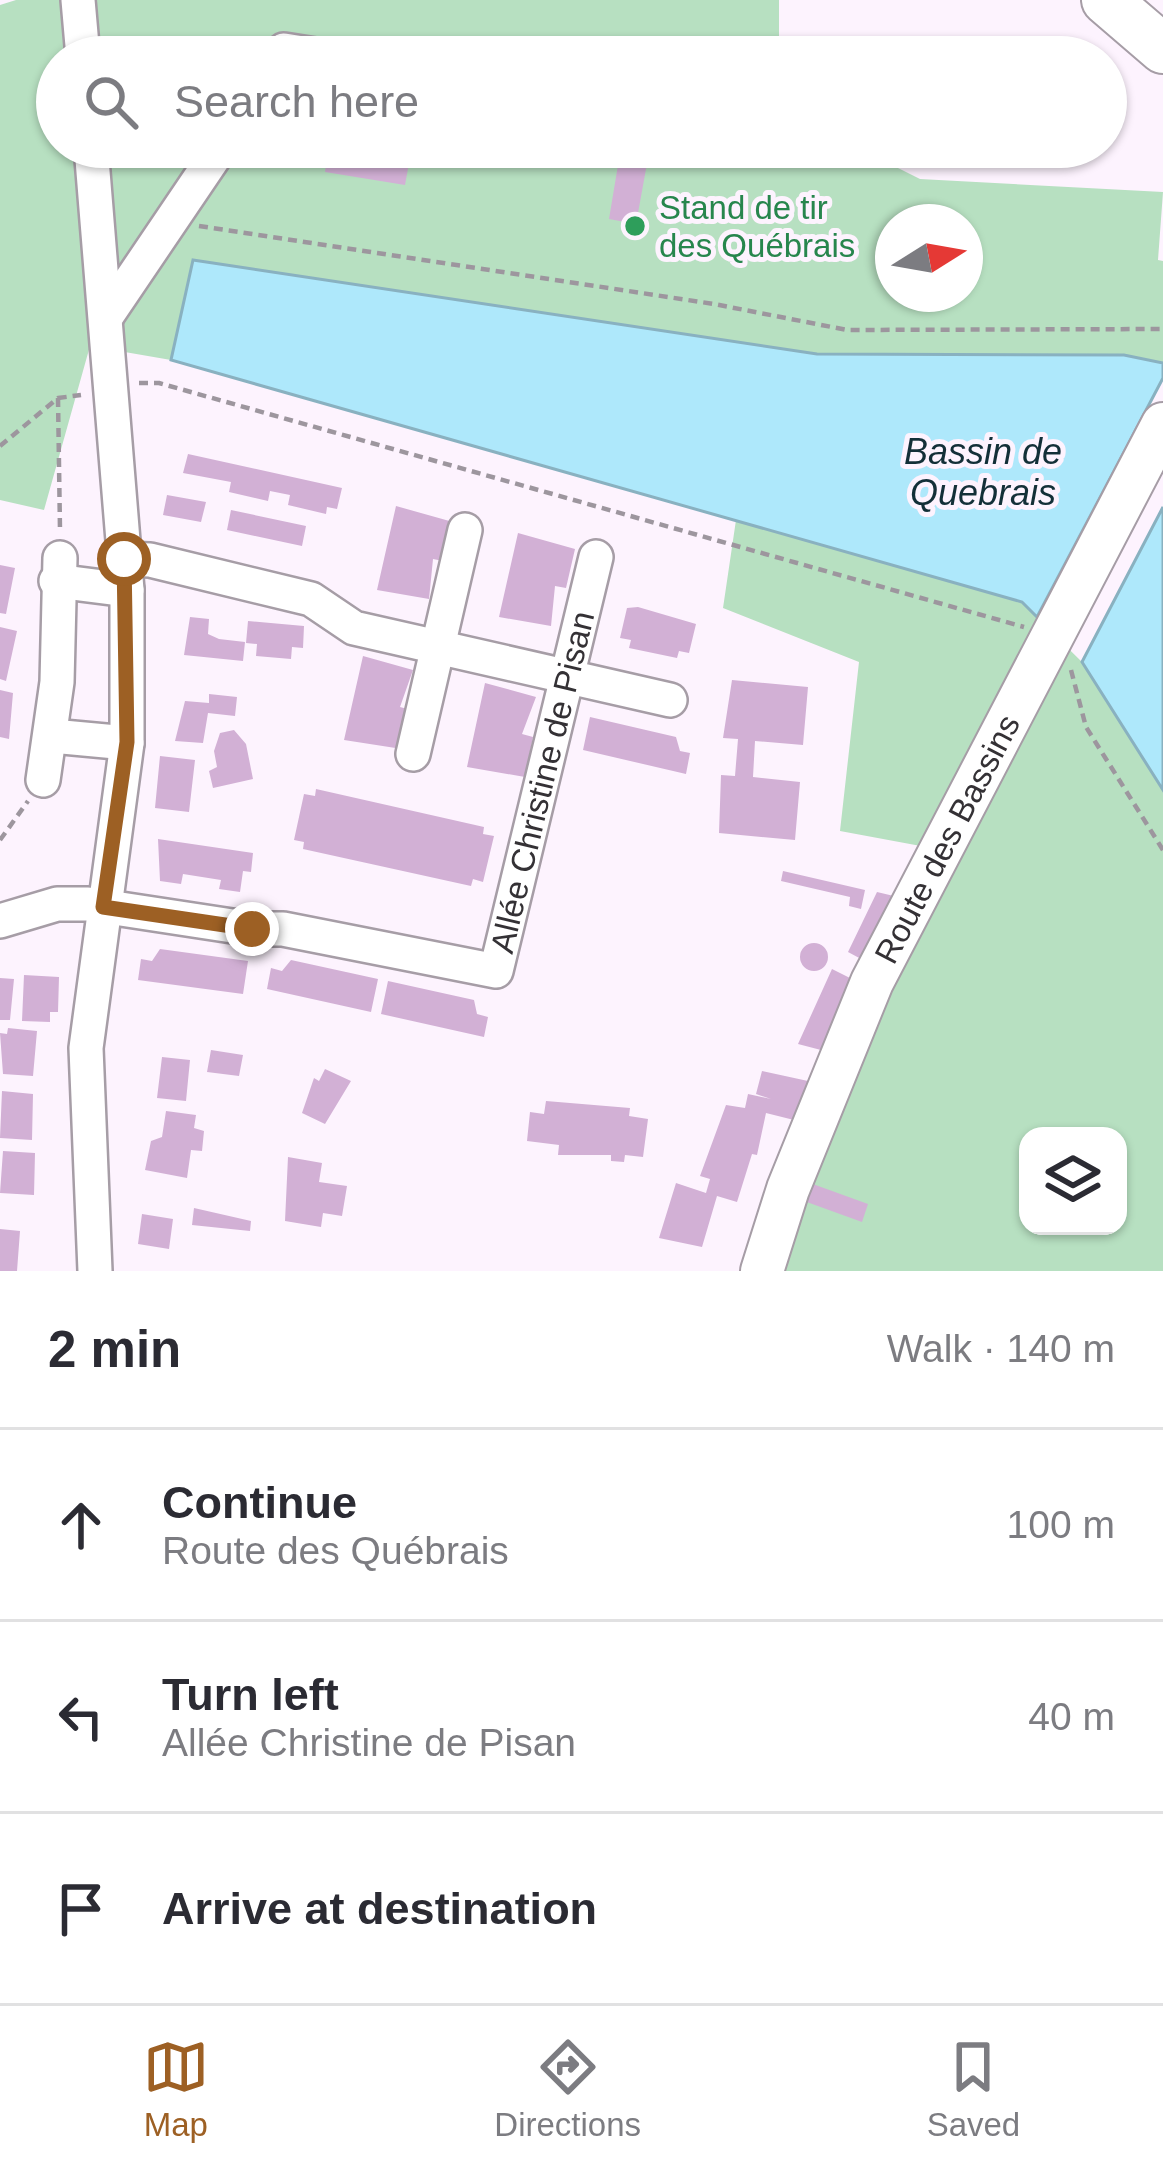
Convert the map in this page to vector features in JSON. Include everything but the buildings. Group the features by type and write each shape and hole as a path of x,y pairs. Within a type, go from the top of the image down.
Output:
{"highway":[{"path":"1106,0 1163,49"}],"main road":[{"name":"Route des Bassins","path":"761,1271 872,982 1052,645 1163,424"}],"street":[{"path":"78,0 81,36"},
{"path":"93,168 126,574 127,742 86,1048 95,1271"},
{"path":"106,316 208,168"},
{"path":"413,754 465,530"},
{"name":"Allée Christine de Pisan","path":"103,907 252,929 284,928 496,971 596,557"},
{"path":"44,780 52,736 58,570 126,574 151,560 310,599 354,628 670,700"},
{"path":"52,736 127,742"},
{"path":"0,921 56,904 103,907"}],"path":[{"path":"176,218 224,230 714,304 847,330 1163,329"},
{"path":"0,446 58,398 159,383 1013,620 1052,645 1069,663 1086,727 1163,850"},
{"path":"58,398 58,570"},
{"path":"0,840 44,780"}],"green space":[{"path":"16,0 779,0 779,36 36,36 36,168 898,168 920,179 1163,192 1158,260 1163,261 1163,363 1124,355 817,354 193,261 171,360 90,346 44,510 0,500 0,5"},
{"path":"736,520 1022,603 1082,662 1163,790 1163,1271 779,1271 811,1169 953,852 840,831 859,662 723,608"}],"water":[{"name":"Bassin de Quebrais","path":"193,260 817,354 1124,355 1163,363 1163,378 1037,617 1022,602 171,360"},
{"path":"1163,507 1163,790 1082,662"}],"place":[{"name":"Stand de tir des Québrais","path":"635,226"}],"route":[{"path":"124,559 127,742 103,907 252,929"}]}
